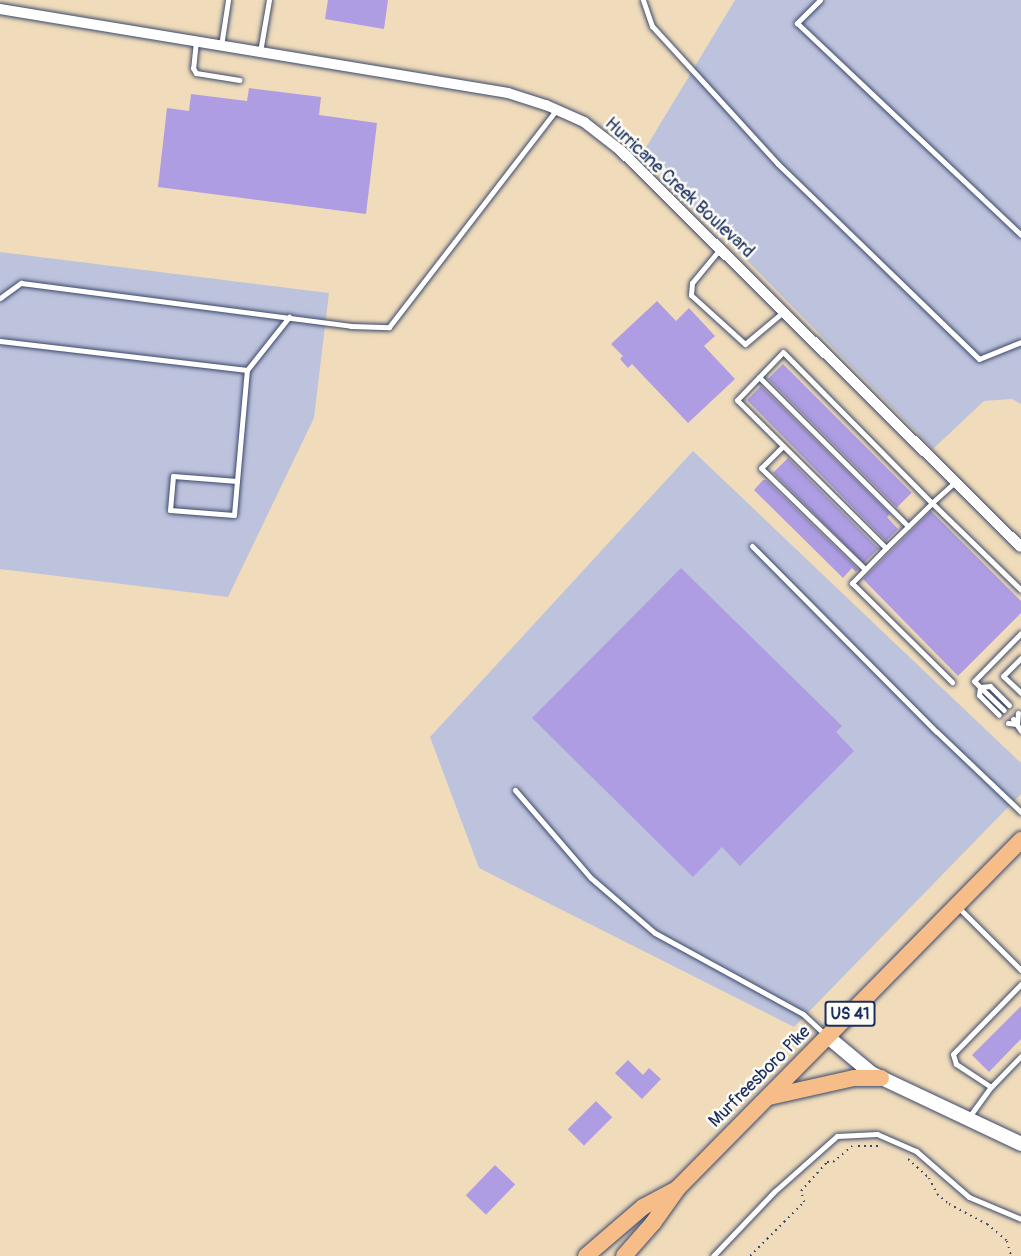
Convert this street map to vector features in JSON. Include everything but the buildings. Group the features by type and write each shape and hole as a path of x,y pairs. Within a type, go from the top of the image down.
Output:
{"main road":[{"name":"Murfreesboro Pike","path":"624,1256 653,1223 678,1188 1021,840"},
{"path":"768,1097 854,1078 881,1078"},
{"name":"Murfreesboro Pike","path":"586,1256 643,1207 678,1188"}],"street":[{"name":"Hurricane Creek Boulevard","path":"0,9 508,93 584,122 620,150 1021,547"},
{"path":"828,1037 849,1056 881,1078 969,1117 1021,1144"}],"lane":[{"path":"221,46 228,0"},
{"path":"260,52 269,0"},
{"path":"643,0 652,26 778,164 979,359 1021,342"},
{"path":"820,0 797,23 1021,235"},
{"path":"196,41 193,68 196,73 239,80"},
{"path":"0,298 21,283 351,326 389,327 556,110"},
{"path":"720,249 692,283 691,295 745,344 783,312"},
{"path":"237,481 173,476 170,510 234,515 248,370 288,318"},
{"path":"0,341 248,370"},
{"path":"886,548 737,400 783,352 1021,590"},
{"path":"759,377 908,526"},
{"path":"783,446 761,468 865,569"},
{"path":"952,682 852,582 955,482"},
{"path":"752,546 936,732 1021,812"},
{"path":"1002,712 974,681 1021,633"},
{"path":"1021,658 1004,676 1021,693"},
{"path":"1016,663 1021,668"},
{"path":"980,687 990,686 1009,705"},
{"path":"1015,720 1021,730"},
{"path":"515,790 591,878 655,933 803,1014 828,1037"},
{"path":"957,906 1021,969"},
{"path":"991,1087 956,1064 953,1054 1021,984"},
{"path":"969,1117 991,1087 1021,1056"},
{"path":"713,1256 774,1191 837,1136 877,1134 916,1151 969,1197 1021,1219"}],"path":[{"path":"750,1256 804,1202 801,1191 827,1162 833,1162 852,1146 884,1146"},
{"path":"900,1152 929,1178 937,1194 950,1204 987,1224 1007,1241 1011,1256"}],"shaded area":[{"path":"735,0 1021,0 1021,404 1012,399 984,401 933,449 642,154"},
{"path":"0,252 329,293 314,418 228,597 0,569"},
{"path":"693,451 1021,763 1021,794 794,1027 479,868 430,737"}]}
